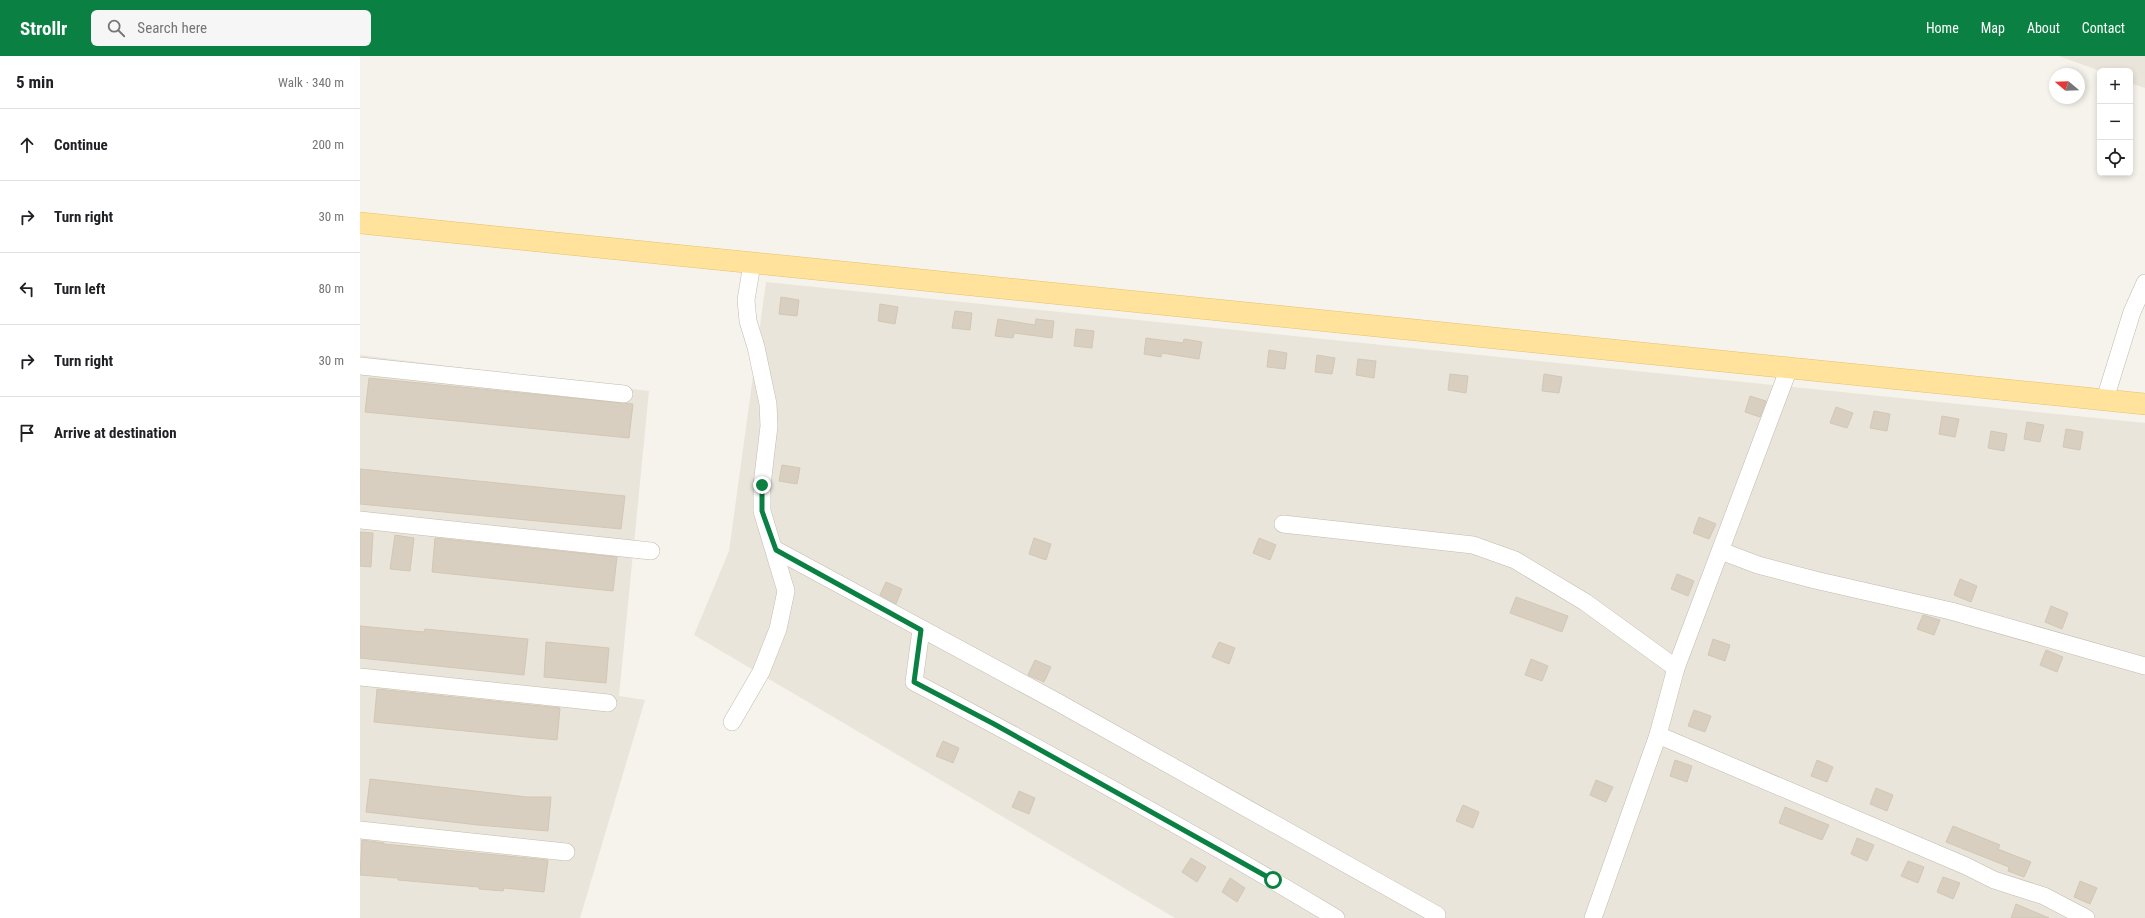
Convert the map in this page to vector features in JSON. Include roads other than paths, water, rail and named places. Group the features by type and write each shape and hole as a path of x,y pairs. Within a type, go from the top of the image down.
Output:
{"main road":[{"path":"360,223 752,264 2145,404"}],"street":[{"path":"732,722 761,672 778,629 786,591 776,550 762,511 762,485 769,426 768,404 756,347 748,321 746,300 752,264"},
{"path":"2105,399 2132,312 2145,283"},
{"path":"360,366 624,394"},
{"path":"1593,918 1658,735 1676,668 1789,368"},
{"path":"360,520 651,551"},
{"path":"1283,524 1473,545 1515,560 1585,602 1676,668"},
{"path":"776,550 921,630 1061,704 1438,917"},
{"path":"1721,551 1765,567 1950,611 2145,666"},
{"path":"921,630 914,682 1273,880 1336,918"},
{"path":"360,677 608,703"},
{"path":"1658,735 1966,866 1994,880 2044,896 2086,918"},
{"path":"360,830 566,852"}]}
